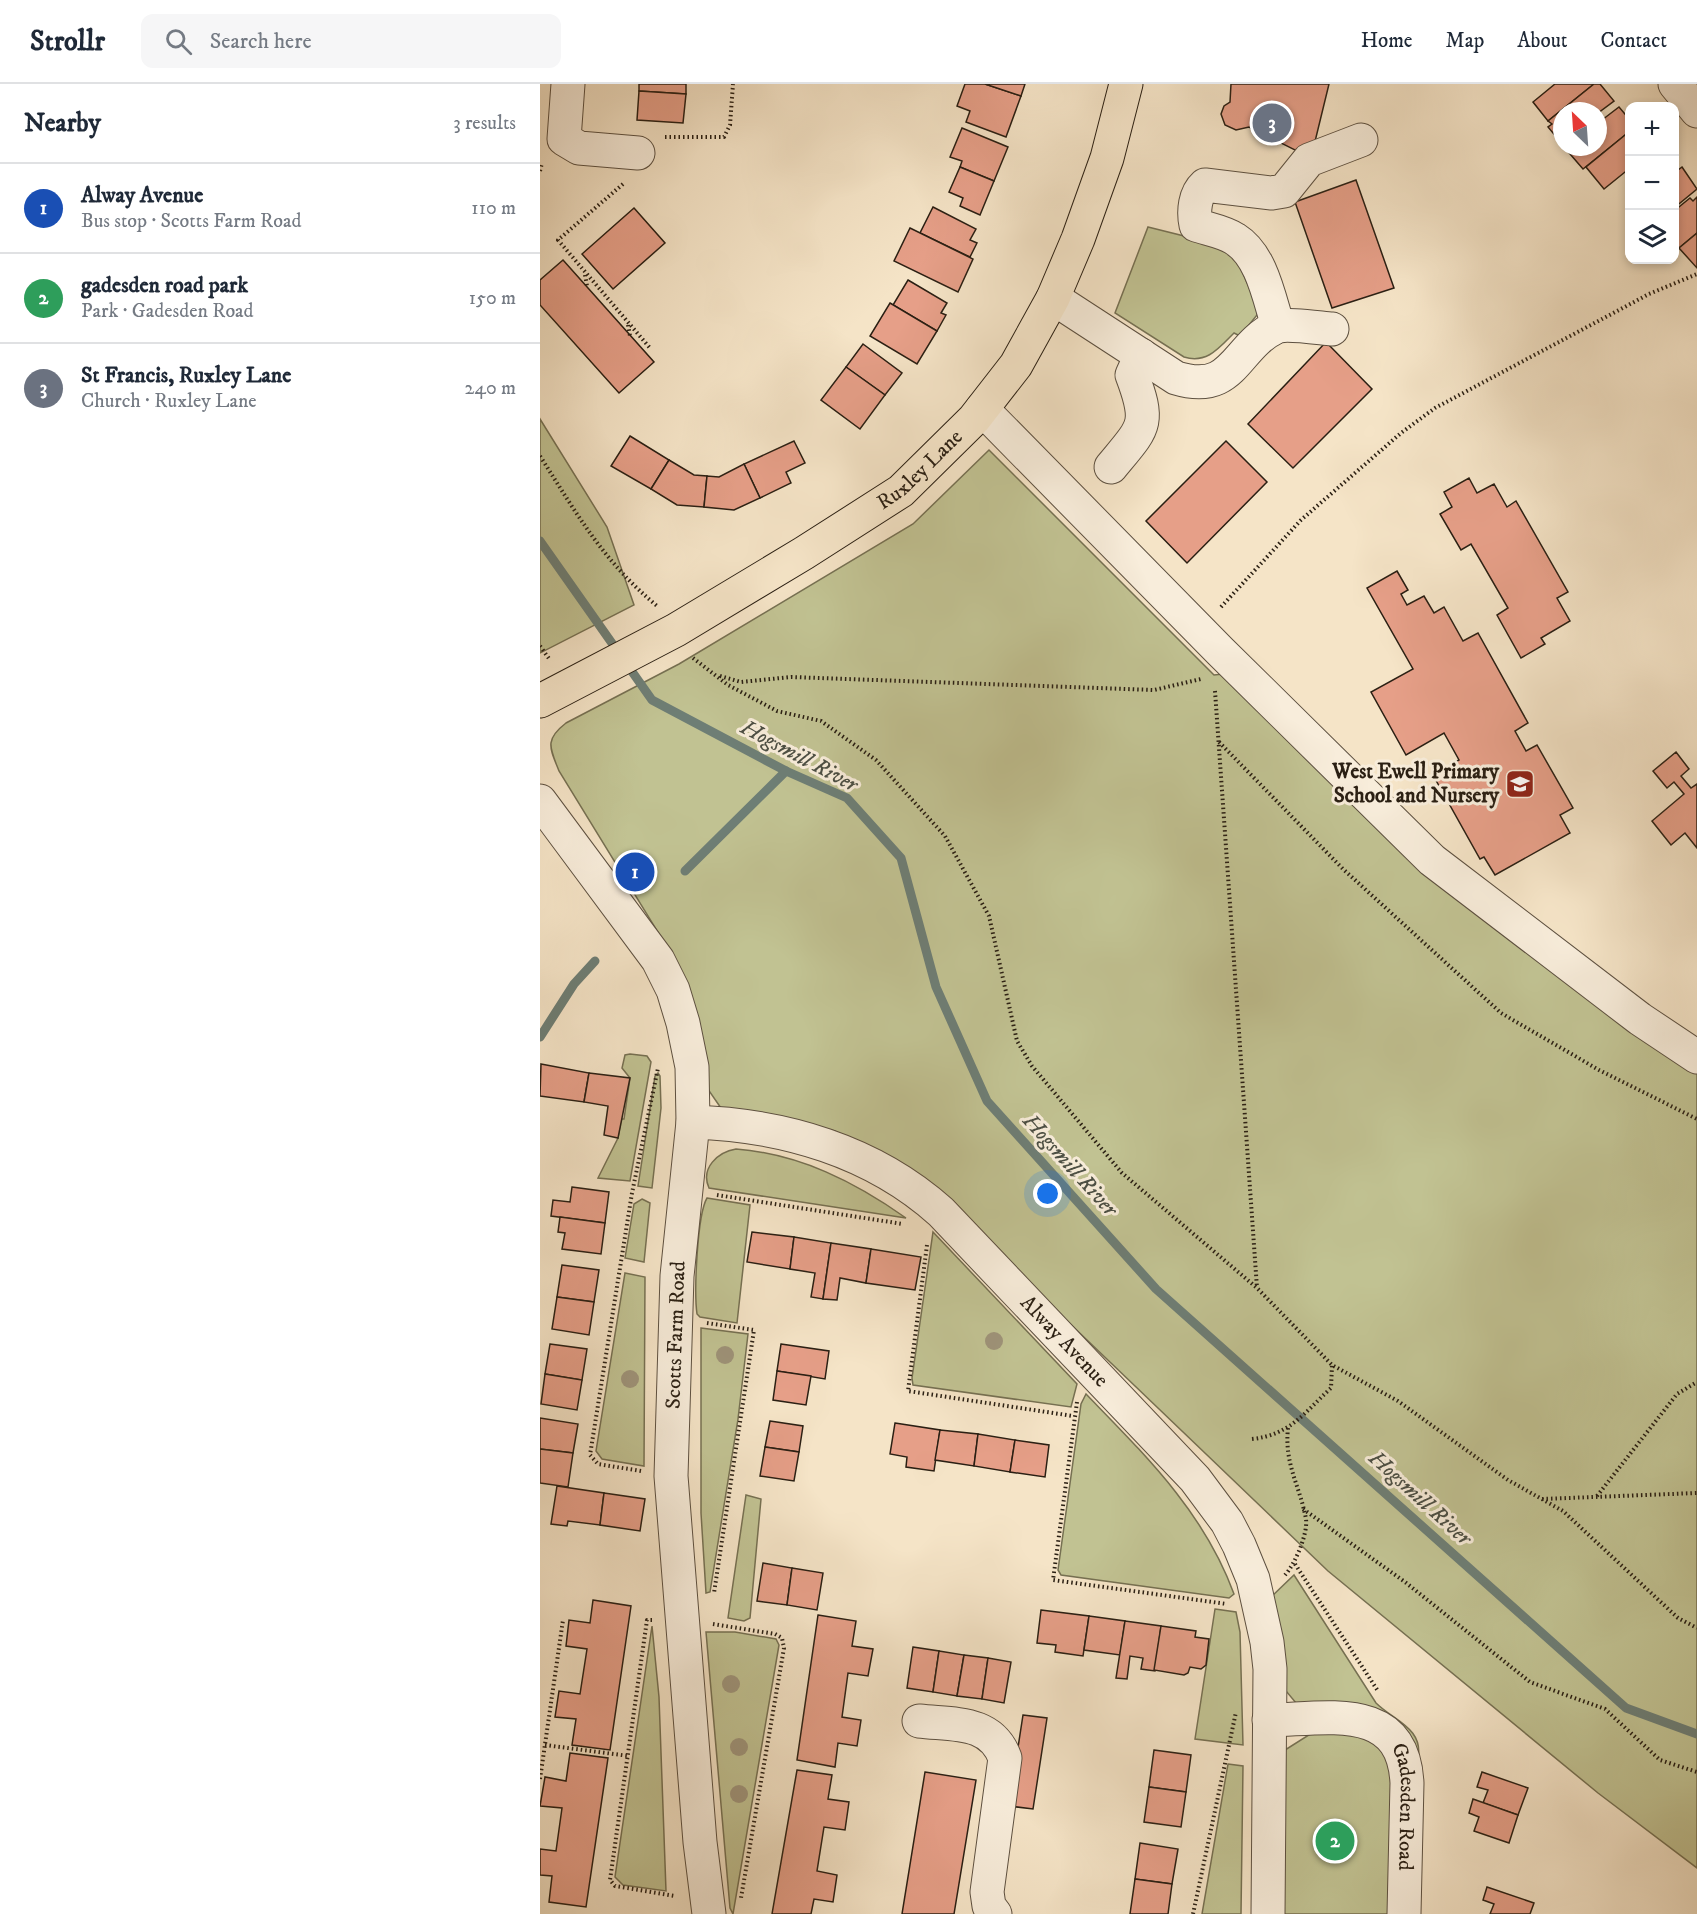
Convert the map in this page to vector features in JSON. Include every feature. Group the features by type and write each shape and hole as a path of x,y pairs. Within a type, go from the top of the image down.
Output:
{"main road":[{"name":"Ruxley Lane","path":"540,701 587,676 661,622 741,592 901,491 982,409 1016,365 1053,298 1078,239 1107,158 1125,84"}],"street":[{"path":"568,84 564,139 579,148 638,153"},
{"path":"1675,84 1697,111"},
{"path":"1278,326 1262,278 1246,248 1234,238 1196,225 1194,214 1199,190 1205,185 1272,192 1284,191 1309,160 1361,140"},
{"path":"1053,298 1176,378 1194,383 1215,381 1230,371 1261,339 1278,326 1332,329"},
{"path":"1111,466 1141,431 1144,410 1132,375 1141,355"},
{"path":"982,409 1217,663 1432,860 1640,1019 1697,1057"},
{"name":"Scotts Farm Road","path":"540,801 658,960 673,990 690,1053 693,1122 680,1224 671,1476 700,1842 709,1914"},
{"name":"Alway Avenue","path":"693,1122 755,1129 821,1143 877,1166 918,1191 937,1220 1096,1374 1195,1479 1227,1522 1250,1571 1259,1602 1270,1669 1269,1720"},
{"name":"Gadesden Road","path":"1269,1720 1340,1719 1377,1724 1397,1744 1406,1767 1407,1783 1404,1914"},
{"path":"1268,1914 1269,1720"},
{"path":"919,1721 968,1727 992,1735 1001,1746 1005,1758 987,1892 989,1906 995,1914"}],"path":[{"path":"650,348 558,240 636,173 639,142 650,136 724,137 730,125 733,84"},
{"path":"585,273 587,286"},
{"path":"1257,1288 1218,741 1218,610 1301,520 1401,433 1435,408 1649,294 1697,274"},
{"path":"628,322 630,336"},
{"path":"540,456 607,558 633,586 661,622"},
{"path":"692,657 716,675 777,711 821,721 876,760 945,836 989,916 1017,1041 1032,1066 1122,1173 1257,1288 1332,1365 1398,1401 1508,1480 1563,1511 1678,1618 1697,1628"},
{"path":"716,675 741,682 791,677 1154,690 1217,663"},
{"path":"1218,741 1343,869 1501,1013 1599,1070 1697,1119"},
{"path":"658,1066 632,1193 590,1455 598,1464 671,1476"},
{"path":"707,1193 937,1220 929,1234 908,1391 1073,1416"},
{"path":"676,1318 754,1330 713,1600"},
{"path":"1252,1439 1269,1437 1288,1428 1331,1388 1332,1365"},
{"path":"1096,1374 1080,1388 1073,1416 1053,1580 1239,1605 1259,1602 1295,1564 1306,1522 1291,1476 1286,1444 1288,1428"},
{"path":"1597,1497 1677,1394 1697,1382"},
{"path":"1541,1499 1697,1492"},
{"path":"1302,1508 1405,1582 1530,1682 1605,1709 1659,1760 1697,1772"},
{"path":"1295,1564 1375,1689 1385,1697"},
{"path":"676,1896 615,1887 610,1880 647,1620 682,1619 776,1634 783,1642 740,1902"},
{"path":"540,1779 563,1620"},
{"path":"1193,1914 1225,1754 1239,1700"},
{"path":"545,1745 629,1756"}],"green space":[{"path":"1148,227 1232,248 1258,308 1257,315 1240,336 1234,333 1212,353 1192,359 1184,357 1115,313"},
{"path":"540,419 607,527 634,605 540,653"},
{"path":"989,450 1214,675 1233,673 1697,1072 1697,1868 1598,1793 1328,1571 918,1178 835,1131 764,1115 723,1111 705,1085 664,942 559,771 551,750 554,734 566,723 679,664 913,524"},
{"path":"625,1055 647,1056 651,1062 630,1181 598,1178 618,1138 621,1119 624,1119 630,1078 622,1068"},
{"path":"658,1073 661,1108 652,1188 638,1186 655,1076"},
{"path":"736,1149 782,1157 826,1172 867,1193 906,1218 709,1188 707,1174 712,1162 717,1157"},
{"path":"707,1198 750,1205 737,1323 700,1317 697,1314 696,1273 699,1237"},
{"path":"642,1199 650,1203 644,1262 625,1258 634,1204"},
{"path":"933,1232 1077,1384 1071,1407 913,1385 912,1378"},
{"path":"625,1273 645,1277 644,1466 602,1459 596,1451"},
{"path":"701,1328 748,1334 738,1419 710,1592 706,1593 701,1513"},
{"path":"1086,1394 1151,1463 1190,1511 1221,1564 1234,1594 1229,1598 1061,1575 1058,1570 1081,1404"},
{"path":"746,1495 761,1499 750,1618 744,1621 728,1618"},
{"path":"1294,1575 1376,1703 1412,1732 1419,1748 1418,1759 1296,1703 1286,1691 1268,1600"},
{"path":"1215,1609 1236,1612 1240,1632 1243,1745 1195,1739"},
{"path":"652,1626 659,1697 666,1891 623,1885 615,1877"},
{"path":"706,1632 735,1632 776,1639 779,1645 733,1914 730,1908"},
{"path":"1315,1731 1374,1738 1393,1769 1391,1914 1276,1914 1285,1750"},
{"path":"1228,1764 1243,1766 1241,1914 1202,1914"}],"building":[{"path":"639,84 686,84 686,94 639,91"},
{"path":"965,84 985,84 1021,96 1006,137 966,122 970,111 957,106"},
{"path":"985,84 1025,84 1021,96"},
{"path":"1231,84 1329,84 1311,158 1249,127 1236,130 1225,125 1221,114 1224,106 1230,102"},
{"path":"1555,84 1594,84 1572,102 1553,102 1553,117 1548,121 1533,102"},
{"path":"1594,84 1600,84 1614,101 1607,106 1607,102 1572,102"},
{"path":"639,91 686,94 683,123 637,120"},
{"path":"1619,107 1625,114 1625,135 1607,150 1607,116"},
{"path":"1553,117 1553,133 1548,127 1552,124 1548,121"},
{"path":"962,128 1008,147 994,181 960,167 962,161 950,157"},
{"path":"1625,135 1625,172 1604,189 1586,167 1599,156 1607,156 1607,150"},
{"path":"1572,156 1599,156 1583,169"},
{"path":"960,167 994,181 980,215 960,206 963,198 949,192"},
{"path":"1682,167 1697,189 1679,204 1679,169"},
{"path":"1356,180 1394,288 1332,308 1295,202"},
{"path":"1697,197 1697,233 1679,248 1679,207 1690,198 1693,201"},
{"path":"933,207 976,229 970,240 977,243 970,257 920,233"},
{"path":"634,208 665,243 613,289 582,254"},
{"path":"910,228 973,259 958,292 894,261"},
{"path":"1697,233 1697,268 1679,248"},
{"path":"563,260 654,362 619,393 540,305 540,280"},
{"path":"908,280 947,303 941,313 946,315 937,331 893,305"},
{"path":"890,303 937,331 917,364 870,336"},
{"path":"1326,342 1372,389 1293,468 1248,424"},
{"path":"863,344 902,373 885,395 846,367"},
{"path":"846,367 885,395 860,429 821,400"},
{"path":"630,436 669,460 651,489 611,466"},
{"path":"794,441 805,463 786,472 791,483 760,498 744,464"},
{"path":"1226,441 1267,482 1187,563 1146,521"},
{"path":"669,460 694,475 707,476 704,507 677,505 651,489"},
{"path":"744,464 760,498 734,510 704,507 707,476 719,477"},
{"path":"1469,478 1477,493 1494,484 1507,507 1516,501 1568,592 1557,598 1570,621 1541,638 1545,644 1521,658 1497,615 1508,608 1471,544 1461,550 1440,514 1452,507 1444,492"},
{"path":"1397,571 1408,590 1401,594 1407,605 1424,596 1434,613 1444,607 1463,641 1478,633 1528,723 1515,731 1526,751 1537,745 1573,808 1560,815 1570,833 1495,875 1484,857 1480,859 1433,775 1459,760 1444,733 1406,755 1371,692 1413,669 1367,588"},
{"path":"1676,752 1689,769 1681,776 1691,788 1697,784 1697,848 1685,833 1671,845 1652,821 1684,794 1674,782 1667,788 1653,771"},
{"path":"541,1064 589,1073 584,1102 540,1096"},
{"path":"589,1073 630,1078 618,1138 604,1135 608,1106 584,1102"},
{"path":"572,1187 609,1192 605,1223 551,1216 553,1200 570,1202"},
{"path":"560,1217 605,1223 601,1254 562,1249 565,1233 558,1232"},
{"path":"752,1232 794,1237 790,1269 747,1262"},
{"path":"794,1237 831,1243 823,1299 811,1297 815,1273 790,1269"},
{"path":"831,1243 871,1249 866,1283 840,1278 837,1300 823,1299"},
{"path":"871,1249 921,1257 915,1290 866,1283"},
{"path":"562,1265 599,1270 594,1302 557,1297"},
{"path":"557,1297 594,1302 589,1335 552,1329"},
{"path":"550,1344 587,1349 582,1380 545,1374"},
{"path":"781,1344 829,1351 825,1379 777,1371"},
{"path":"777,1371 811,1376 806,1405 773,1400"},
{"path":"545,1374 582,1380 577,1410 541,1404"},
{"path":"540,1418 578,1424 573,1453 540,1449"},
{"path":"770,1421 803,1426 799,1452 765,1447"},
{"path":"895,1423 940,1430 934,1471 906,1467 907,1457 890,1454"},
{"path":"940,1430 978,1434 974,1466 935,1460"},
{"path":"978,1434 1015,1440 1010,1472 974,1466"},
{"path":"1015,1440 1049,1445 1045,1477 1010,1472"},
{"path":"765,1447 799,1452 794,1481 760,1476"},
{"path":"540,1449 573,1453 568,1487 540,1483"},
{"path":"557,1486 604,1493 600,1525 568,1521 567,1526 551,1524"},
{"path":"604,1493 645,1499 640,1531 600,1525"},
{"path":"763,1563 792,1568 787,1605 757,1601"},
{"path":"792,1568 823,1573 817,1610 787,1605"},
{"path":"593,1600 631,1606 610,1750 572,1745 576,1719 555,1717 559,1691 580,1694 587,1649 566,1646 569,1620 590,1623"},
{"path":"1041,1610 1089,1616 1083,1656 1055,1652 1056,1645 1037,1643"},
{"path":"818,1615 856,1621 852,1646 873,1649 868,1676 848,1673 842,1717 861,1720 857,1746 838,1743 835,1767 797,1760"},
{"path":"1089,1616 1125,1621 1120,1655 1084,1650"},
{"path":"1125,1621 1161,1626 1155,1671 1141,1669 1143,1658 1130,1656 1127,1679 1116,1678"},
{"path":"1161,1626 1196,1631 1195,1637 1209,1639 1206,1665 1201,1669 1190,1667 1188,1673 1184,1675 1154,1670"},
{"path":"913,1647 939,1651 933,1692 907,1688"},
{"path":"939,1651 964,1655 957,1696 933,1692"},
{"path":"964,1655 988,1658 982,1699 957,1696"},
{"path":"988,1658 1011,1662 1004,1703 982,1699"},
{"path":"1023,1715 1047,1718 1033,1809 1009,1806"},
{"path":"1154,1750 1191,1755 1186,1792 1149,1787"},
{"path":"570,1753 608,1758 586,1907 549,1902 552,1876 540,1875 540,1849 556,1851 562,1808 540,1806 545,1777 566,1781"},
{"path":"797,1770 832,1775 828,1799 849,1802 845,1830 824,1827 817,1871 837,1875 833,1902 814,1899 811,1914 772,1914"},
{"path":"925,1772 976,1780 954,1914 902,1914"},
{"path":"1482,1772 1528,1788 1518,1815 1483,1803 1488,1790 1477,1787"},
{"path":"1149,1787 1186,1792 1181,1827 1144,1822"},
{"path":"1473,1799 1518,1815 1509,1843 1474,1831 1479,1817 1469,1813"},
{"path":"1140,1843 1178,1849 1172,1884 1135,1879"},
{"path":"1135,1879 1172,1884 1168,1914 1130,1914"},
{"path":"1487,1887 1534,1903 1530,1914 1490,1914 1494,1904 1483,1900"}],"waterway":[{"name":"Hogsmill River","path":"540,541 652,700 786,771 847,798 901,858 936,987 987,1101 1156,1289 1626,1708 1697,1734"},
{"path":"685,871 786,771"},
{"path":"540,1037 574,984 595,961"}],"place":[{"name":"St Francis, Ruxley Lane","path":"1272,123"},
{"name":"West Ewell Primary School and Nursery","path":"1520,784"},
{"name":"Alway Avenue","path":"635,872"},
{"name":"gadesden road park","path":"1335,1841"}]}
